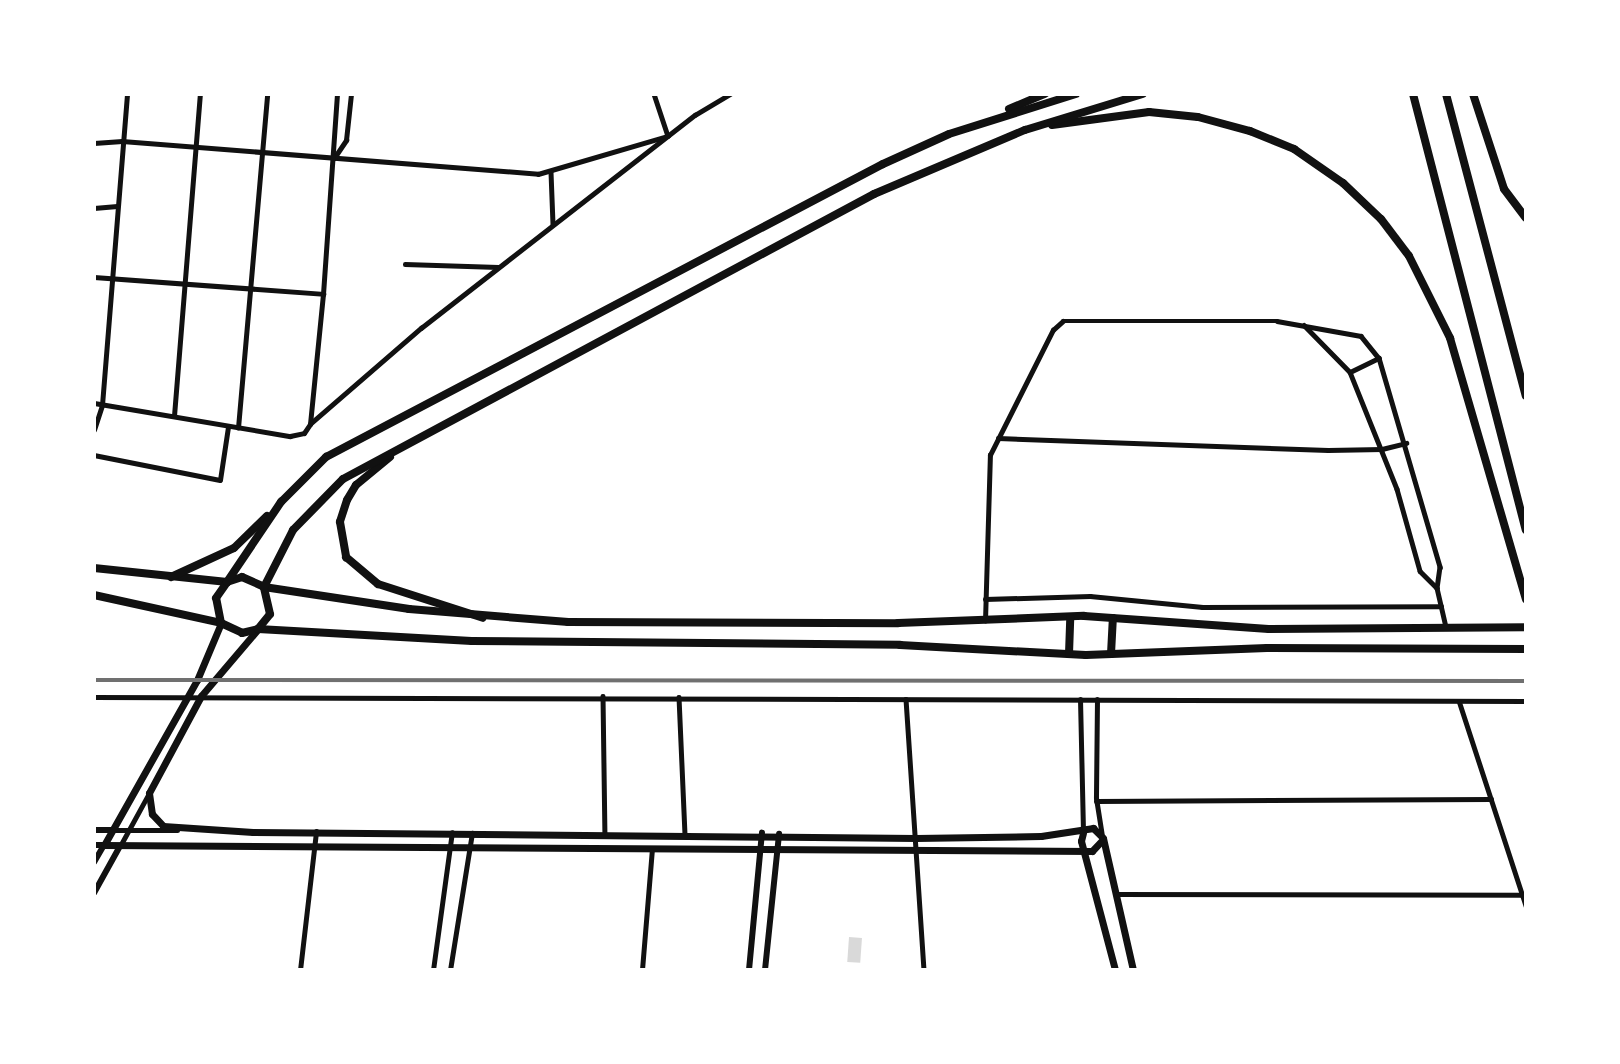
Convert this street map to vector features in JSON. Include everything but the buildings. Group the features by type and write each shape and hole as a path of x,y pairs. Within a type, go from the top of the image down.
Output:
{"highway":[{"path":"171,577 234,548 326,457 949,134 1045,94"},
{"path":"949,134 1076,94"},
{"path":"258,629 270,614 264,586 293,530 315,503 343,478 873,194 1025,130 1143,94"},
{"path":"1413,94 1525,530"},
{"path":"1446,94 1525,396"},
{"path":"1473,94 1504,190 1525,218"},
{"path":"1025,130 1149,112 1198,117 1294,149 1343,183 1381,219 1409,256 1450,338 1525,599"},
{"path":"405,444 356,485 347,500 340,522 346,557 378,584 483,618"},
{"path":"221,623 216,598 281,502"},
{"path":"94,568 227,582 250,578 264,586 483,618 985,622 1070,617 1269,629 1525,627"},
{"path":"94,595 221,623 234,632 258,629 472,641 900,645 1069,654 1267,648 1525,649"},
{"path":"1069,654 1070,617"},
{"path":"1111,654 1113,618"}],"main road":[{"path":"94,862 184,696 197,680 221,623"},
{"path":"258,629 201,696 149,793 152,814 163,826 177,830 779,834 916,838 1083,833 1093,828 1103,838 1133,970"},
{"path":"94,830 112,830"},
{"path":"1083,833 1115,970"},
{"path":"749,970 762,834"},
{"path":"765,970 779,834"},
{"path":"94,845 920,852 1098,848 1103,838"},
{"path":"94,893 120,846"}],"street":[{"path":"94,430 102,405 127,94"},
{"path":"174,416 200,94"},
{"path":"238,429 267,94"},
{"path":"310,424 323,293 337,94"},
{"path":"334,158 346,140 351,94"},
{"path":"654,94 668,136"},
{"path":"94,403 238,429 290,436 304,433 310,424 499,267 668,136 730,94"},
{"path":"94,143 122,141 551,172 668,136"},
{"path":"551,172 553,225"},
{"path":"94,208 117,206"},
{"path":"405,264 499,267"},
{"path":"94,276 323,293"},
{"path":"985,622 990,455 1043,346 1063,321 1303,324 1361,337 1379,358 1406,443 1440,567 1437,588 1446,627"},
{"path":"1303,324 1350,372 1382,449 1420,571 1437,588"},
{"path":"1350,372 1379,358"},
{"path":"94,455 220,480 228,427"},
{"path":"998,438 1382,449 1406,443"},
{"path":"985,598 1090,596 1202,607 1441,606"},
{"path":"603,696 605,833"},
{"path":"94,697 679,696 1525,701"},
{"path":"679,696 685,834"},
{"path":"906,699 916,838 920,852 924,970"},
{"path":"1080,699 1083,833"},
{"path":"1097,699 1096,801 1103,838"},
{"path":"1459,702 1525,907"},
{"path":"120,846 149,793"},
{"path":"1096,801 1491,799"},
{"path":"112,830 177,830"},
{"path":"300,970 316,831"},
{"path":"433,970 452,832"},
{"path":"450,970 472,833"},
{"path":"642,970 652,848"},
{"path":"1116,894 1522,895"}],"shaded area":[{"path":"849,937 862,938 860,963 847,962"}],"railway":[{"path":"94,680 1526,681"}]}
